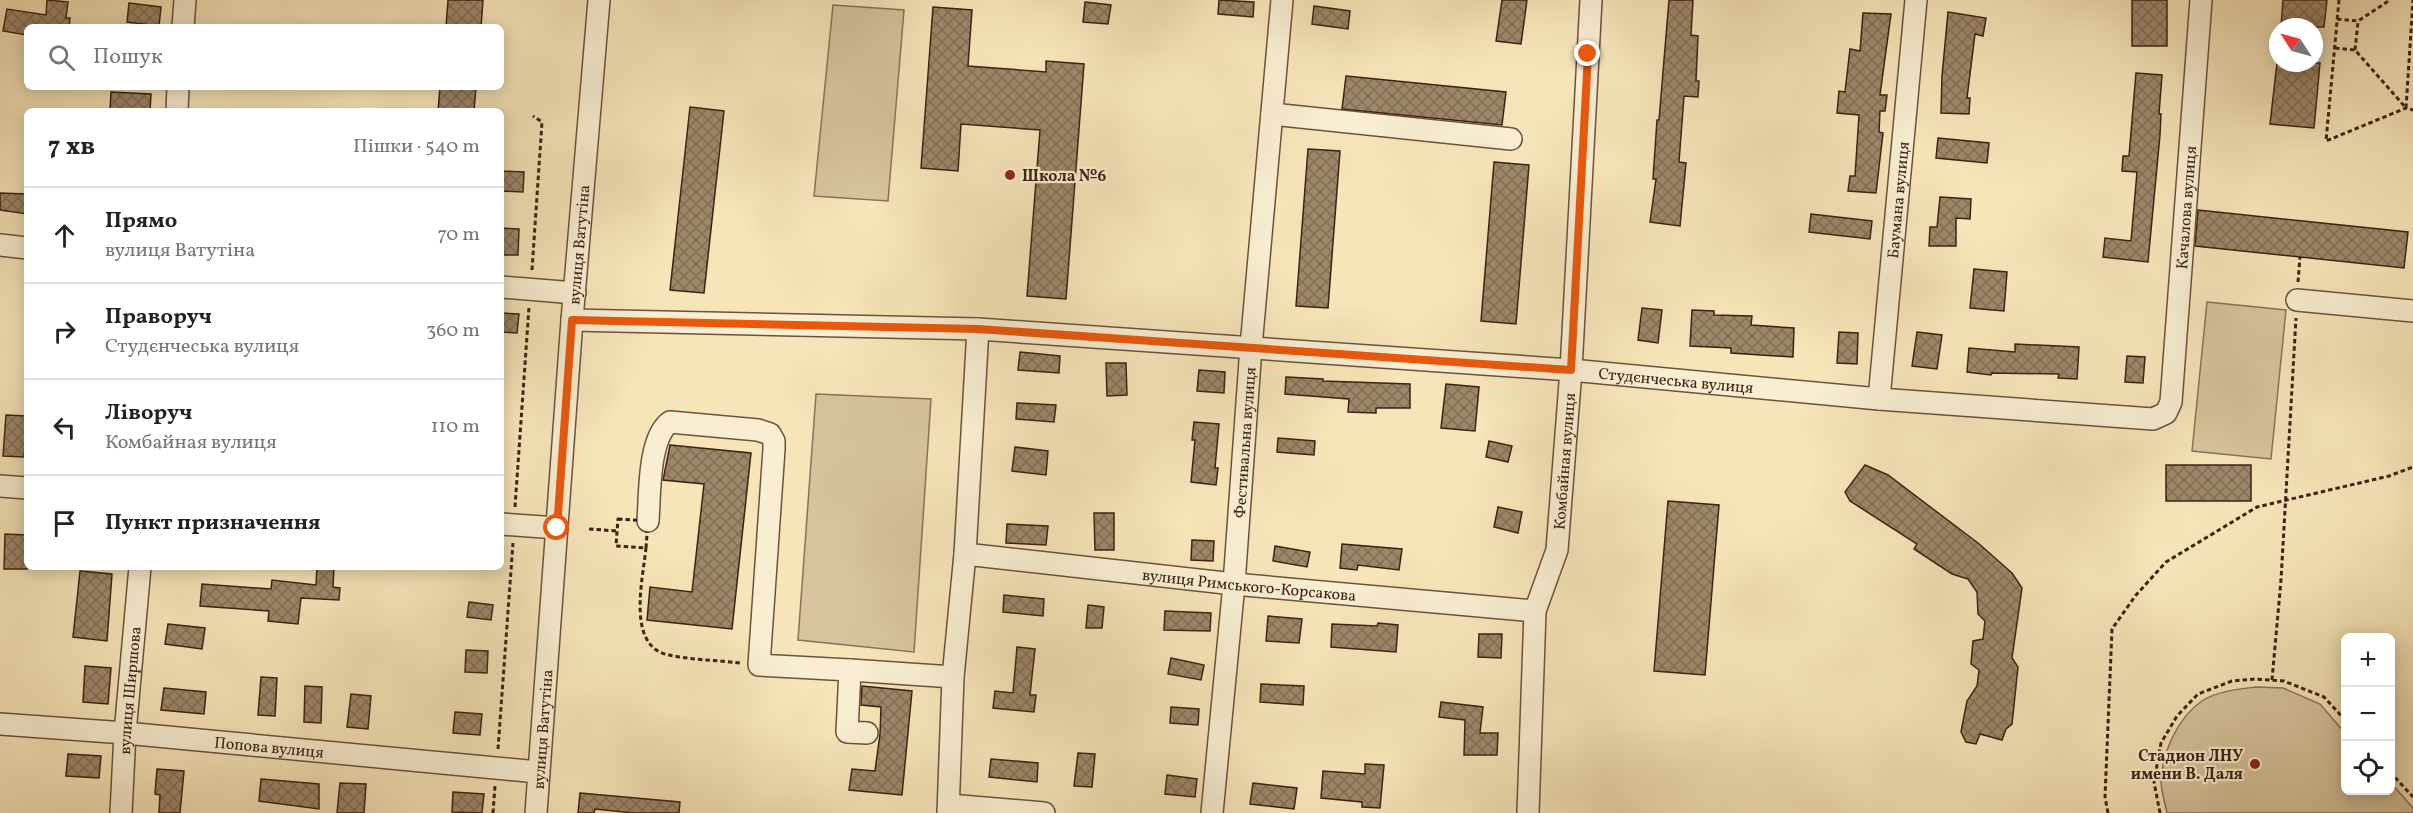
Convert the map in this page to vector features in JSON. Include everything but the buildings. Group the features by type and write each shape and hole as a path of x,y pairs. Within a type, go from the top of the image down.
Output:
{"street":[{"path":"183,24 185,0"},
{"name":"вулиця Ватутіна","path":"536,813 572,320 599,0"},
{"name":"Фестивальна вулиця","path":"1212,813 1234,584 1251,348 1282,0"},
{"name":"Комбайная вулиця","path":"1528,813 1535,611 1557,550 1571,370 1591,0"},
{"name":"Баумана вулиця","path":"1879,399 1916,0"},
{"name":"Качалова вулиця","path":"2166,413 2171,402 2201,0"},
{"path":"177,108 178,90"},
{"path":"1272,114 1511,139"},
{"path":"0,245 24,248"},
{"path":"504,287 575,292"},
{"path":"2297,300 2413,311"},
{"name":"Студєнчеська вулиця","path":"572,320 978,329 1571,370 1879,399 2153,419 2166,413"},
{"path":"978,329 965,554 953,677 948,809 1044,813"},
{"path":"648,521 655,450 664,426 670,422 758,430 770,434 774,441 774,449 759,666 953,677"},
{"path":"0,486 24,488"},
{"path":"507,525 557,528"},
{"name":"вулиця Римського-Корсакова","path":"965,554 1234,584 1535,611"},
{"name":"вулиця Ширшова","path":"121,813 125,733 140,570"},
{"path":"850,670 847,732 867,733"},
{"name":"Попова вулиця","path":"0,724 125,733 538,772"}],"path":[{"path":"2339,0 2326,141 2406,108"},
{"path":"2337,20 2358,21 2390,0"},
{"path":"2406,108 2413,0"},
{"path":"2355,50 2358,21"},
{"path":"2335,48 2355,50 2406,108 2413,110"},
{"path":"493,813 507,525 530,289 542,122 533,116"},
{"path":"2272,680 2281,580 2300,257"},
{"path":"2108,813 2104,797 2112,629 2136,595 2166,562 2257,507 2389,476 2413,467"},
{"path":"589,529 617,531"},
{"path":"646,548 640,622 643,634 651,646 664,654 759,666"},
{"path":"2160,813 2154,782 2161,743 2177,716 2199,694 2232,681 2284,681 2324,697 2341,716"},
{"path":"2395,777 2413,797"}],"shaded area":[{"path":"833,5 904,10 888,201 814,196"},
{"path":"2207,302 2286,310 2271,459 2192,451"},
{"path":"816,394 931,399 914,652 798,640"},
{"name":"Стадион ЛНУ имени В. Даля","path":"2256,687 2283,688 2320,704 2341,728 2341,795 2395,795 2395,788 2413,808 2413,813 2167,813 2161,785 2162,770 2173,736 2193,708 2214,695"}],"place":[{"name":"Школа №6","path":"1010,175"},
{"name":"Стадион ЛНУ имени В. Даля","path":"2255,764"}],"route":[{"path":"557,528 572,320 978,329 1571,370 1588,54"}]}
